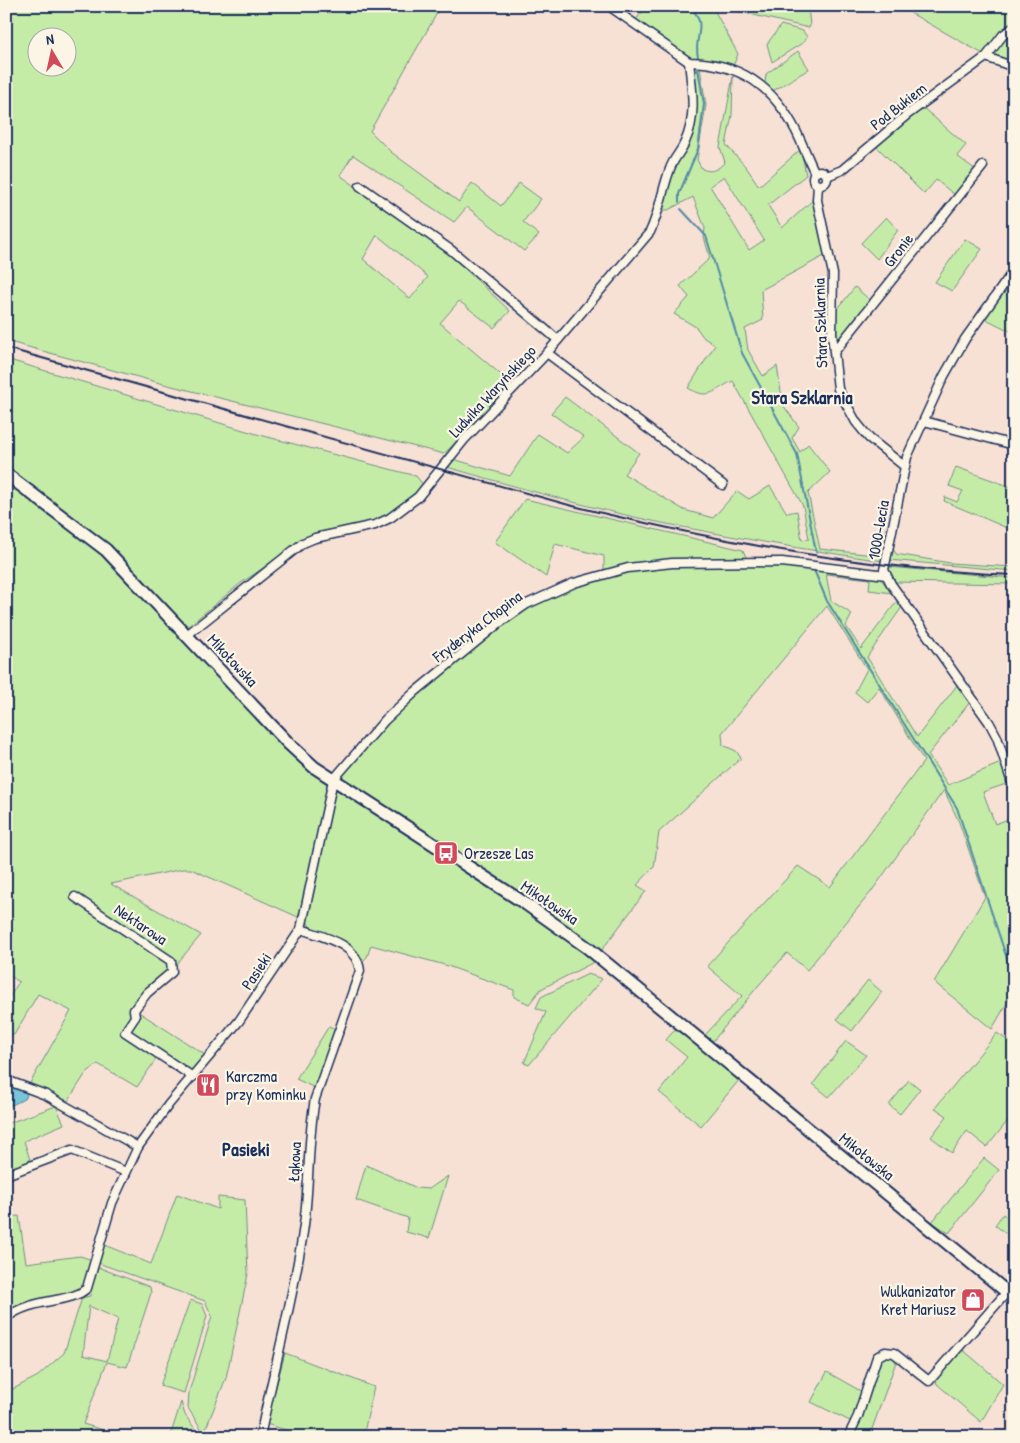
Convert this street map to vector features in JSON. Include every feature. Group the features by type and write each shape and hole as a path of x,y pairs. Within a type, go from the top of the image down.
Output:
{"main road":[{"name":"Mikołowska","path":"6,474 106,550 289,744 333,780 526,904 588,948 1010,1295"}],"street":[{"path":"609,6 689,62 703,62 729,69 762,85 789,119 816,173"},
{"name":"Pod Bukiem","path":"827,176 842,170 908,114 986,57 992,48 1014,27"},
{"path":"986,57 1014,66"},
{"name":"Ludwika Waryńskiego","path":"186,634 303,543 315,538 375,526 405,508 418,497 464,440 547,353 650,232 658,215 670,167 685,142 690,126 693,96 689,62"},
{"name":"Gronie","path":"835,351 982,166"},
{"path":"822,171 827,176 824,184 818,185 813,179 816,173 822,171"},
{"name":"Stara Szklarnia","path":"818,185 816,200 833,274 831,304 838,389 845,404 869,438 904,466"},
{"path":"360,186 451,250 558,340"},
{"name":"1000-lecia","path":"1014,270 965,339 944,376 904,466 884,570 989,722 997,737 1014,789"},
{"path":"547,353 723,485"},
{"path":"924,421 1014,445"},
{"name":"Fryderyka Chopina","path":"333,780 385,720 444,667 522,607 566,587 628,568 672,562 782,562 886,575"},
{"name":"Pasieki","path":"6,1318 28,1304 75,1295 87,1288 104,1224 138,1147 239,1021 301,929 333,780"},
{"name":"Nektarowa","path":"75,897 171,961 172,972 146,993 134,1010 135,1017 125,1032 193,1077"},
{"name":"Łąkowa","path":"260,1437 304,1230 311,1121 315,1099 360,971 355,955 348,948 301,929"},
{"path":"6,1080 46,1095 138,1147"},
{"path":"6,1175 72,1150 126,1172"},
{"path":"848,1437 858,1416 877,1357 885,1352 894,1352 929,1381 1010,1295"}],"green space":[{"path":"6,6 441,6 370,131 391,152 459,202 472,183 501,206 519,183 541,199 523,222 539,235 524,251 467,207 454,222 353,155 340,175 448,253 510,311 494,328 459,301 440,323 512,384 444,454 160,383 6,341","holes":["377,235 428,277 410,299 363,259"]},
{"path":"647,6 712,6 738,54 733,66 691,58 634,22"},
{"path":"715,6 808,6 810,26 809,28"},
{"path":"898,6 1014,6 1014,63 983,54"},
{"path":"781,25 803,31 807,37 804,42 772,62 767,44"},
{"path":"798,51 809,69 771,92 765,83 766,74"},
{"path":"700,68 706,105 697,160 702,169 714,170 725,162 720,147 733,76 732,115 726,145 746,167 759,186 801,149 806,175 768,205 782,228 814,199 826,255 761,290 763,320 745,329 748,350 763,376 777,366 783,405 799,427 792,438 800,452 808,444 830,472 808,493 820,549 883,556 883,561 657,522 578,503 447,467 453,459 510,476 538,434 567,453 584,437 551,413 565,397 639,453 624,474 684,510 713,518 737,491 749,499 770,486 787,513 797,511 802,540 809,539 803,506 733,381 707,394 695,392 688,388 715,345 704,338 696,327 674,314 689,297 680,286 710,258 704,237 705,228 693,197 668,210 663,210 667,187 675,164 690,139 696,111 693,75","holes":["724,176 764,240 749,250 710,186"]},
{"path":"922,107 966,145 957,156 976,170 956,196 936,180 924,194 876,146"},
{"path":"886,217 898,230 877,259 861,243"},
{"path":"965,239 982,249 952,291 935,282"},
{"path":"1014,274 1014,333 982,317"},
{"path":"855,287 872,302 840,341 837,342 836,311"},
{"path":"6,359 260,435 416,476 424,486 379,521 309,537 241,583 181,632 292,754 333,789 349,764 416,695 499,627 540,599 604,577 604,556 555,544 546,577 495,542 525,499 743,550 749,564 781,565 880,578 892,593 869,590 870,579 826,574 831,601 852,614 846,626 861,649 898,600 902,607 867,657 917,737 958,684 970,702 928,755 948,785 1001,763 1009,783 983,792 995,824 1014,817 1014,991 992,1029 934,982 985,897 959,822 944,790 871,892 807,970 787,953 713,1041 705,1035 742,996 707,966 798,866 830,887 924,761 879,687 867,702 855,692 867,669 827,606 722,733 723,745 736,751 741,758 659,832 654,867 637,885 646,891 592,963 541,989 529,1004 514,997 514,990 445,965 371,945 367,957 363,961 349,945 312,930 307,921 191,869 183,869 111,884 201,935 137,1011 207,1056 194,1073 161,1052 137,1087 98,1064 86,1073 68,1101 29,1085 71,1011 38,994 14,1035 6,1031 6,1002 19,982 6,973"},
{"path":"956,467 1014,488 1014,531 944,501 945,497 957,502 963,491 949,486"},
{"path":"904,484 893,549 896,554 950,563 1014,567 1014,571 888,560"},
{"path":"888,567 1014,578 1014,584 894,582"},
{"path":"588,974 602,979 529,1065 524,1063 546,1012 536,1008 541,997"},
{"path":"868,980 882,992 852,1031 837,1019"},
{"path":"329,1026 335,1029 315,1088 296,1079"},
{"path":"676,1028 740,1079 701,1126 659,1092 687,1057 666,1040"},
{"path":"997,1033 1014,1045 1014,1113 987,1147 967,1131 952,1153 931,1137 947,1116 935,1108"},
{"path":"846,1041 866,1055 829,1097 813,1084"},
{"path":"909,1080 920,1089 900,1114 889,1105"},
{"path":"56,1106 64,1124 24,1141 31,1163 6,1171 6,1124"},
{"path":"984,1158 999,1170 949,1233 932,1222"},
{"path":"366,1165 417,1188 429,1189 448,1176 429,1238 406,1232 408,1218 356,1200"},
{"path":"177,1194 218,1209 218,1197 245,1200 248,1274 226,1378 204,1433 188,1408 189,1392 212,1316 205,1301 98,1263 102,1244 151,1264"},
{"path":"1003,1214 1014,1223 1014,1240 995,1225"},
{"path":"19,1216 26,1263 80,1256 93,1260 84,1287 76,1292 31,1301 12,1310 9,1286 6,1286 6,1217"},
{"path":"100,1268 150,1287 151,1293 127,1367 107,1362 83,1424 110,1432 108,1437 6,1437 6,1377 13,1389 38,1376 64,1353 82,1298 90,1296 96,1269","holes":["89,1306 118,1319 107,1361 83,1355"]},
{"path":"190,1300 202,1304 207,1316 184,1393 160,1386"},
{"path":"962,1349 1003,1384 981,1422 937,1384 936,1379"},
{"path":"285,1353 374,1387 363,1437 309,1437 266,1424"},
{"path":"884,1353 892,1355 897,1359 872,1429 873,1437 850,1437 879,1358"},
{"path":"827,1372 864,1393 854,1423 811,1402"},
{"path":"181,1402 185,1415 201,1437 170,1437"}],"water":[{"path":"6,1084 27,1093 26,1098 6,1108"}],"waterway":[{"path":"690,6 696,13 700,26 697,43 698,57"},
{"path":"679,202 679,194 698,149 704,104 698,69"},
{"path":"681,209 706,236 742,353 797,454 816,552"},
{"path":"814,570 827,601 957,808 1014,980"}],"railway":[{"path":"6,348 569,505 624,518 734,541 845,560 901,567 1014,575"}],"place":[{"name":"Orzesze Las","path":"446,853"},
{"name":"Karczma przy Kominku","path":"208,1085"},
{"name":"Wulkanizator Kret Mariusz","path":"973,1300"}],"district":[{"name":"Stara Szklarnia","path":"802,397"},
{"name":"Pasieki","path":"246,1149"}]}
